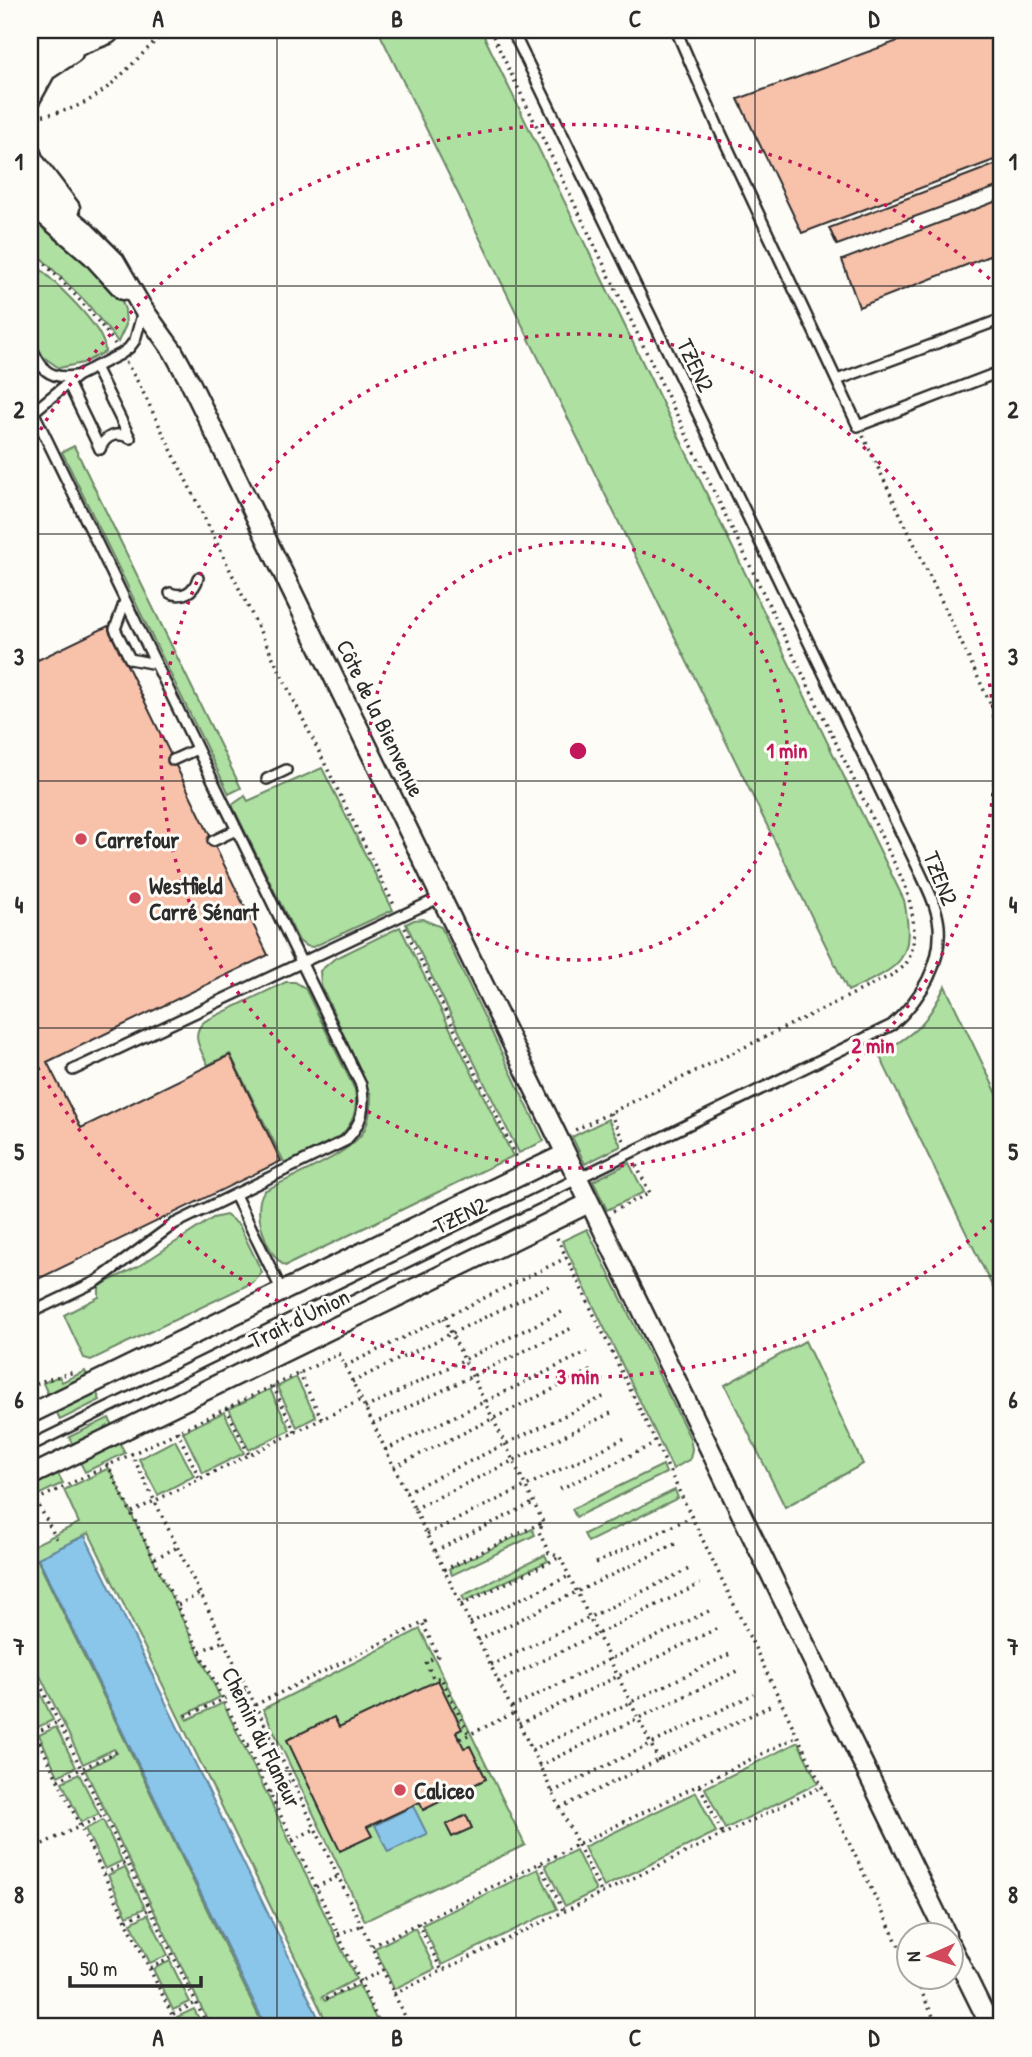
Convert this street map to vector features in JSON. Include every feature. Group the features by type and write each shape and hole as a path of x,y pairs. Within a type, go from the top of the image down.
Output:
{"main road":[{"path":"30,34 41,30"},
{"path":"30,59 102,32"}],"street":[{"path":"32,108 46,71 91,44 102,32"},
{"path":"30,150 34,161 65,200 83,229"},
{"name":"Côte de la Bienvenue","path":"30,185 83,229 115,261 190,382 939,1920"},
{"name":"Côte de la Bienvenue","path":"30,203 92,256 144,309"},
{"name":"Trait d'Union","path":"30,1414 565,1154"},
{"name":"Trait d'Union","path":"30,1476 590,1203"},
{"path":"965,1974 991,2027"}],"lane":[{"name":"TZEN2","path":"30,1446 892,1025 914,1004 937,957 939,925 933,901 919,870 512,30"},
{"path":"676,30 718,127 858,426 1002,371"},
{"path":"30,1313 97,1281 174,1224 345,1141 357,1129 364,1100 361,1085 31,409 77,376 129,348 135,340 144,309"},
{"path":"837,380 1002,319"},
{"path":"30,345 41,368 57,376 77,376"},
{"path":"68,383 100,449 112,436 120,434 130,438 95,367"},
{"path":"170,593 188,593 198,578"},
{"path":"125,601 115,629 130,659 156,664"},
{"path":"173,760 197,749"},
{"path":"267,779 286,770"},
{"path":"213,841 236,830"},
{"path":"73,1070 441,897"},
{"path":"235,1195 282,1291"}],"path":[{"path":"32,108 76,108 91,100 122,76 168,30"},
{"path":"490,30 898,870 911,904 914,931 906,964 894,974 570,1133"},
{"path":"858,426 1002,727"},
{"path":"608,1214 650,1193 610,1113"},
{"path":"525,1173 517,1158 526,1154"},
{"path":"550,1222 895,1938"},
{"path":"345,1366 566,1258"},
{"path":"352,1382 553,1284"},
{"path":"365,1408 566,1310"},
{"path":"444,1318 542,1522 539,1532 549,1553 560,1557 659,1761"},
{"path":"373,1424 574,1326"},
{"path":"385,1450 587,1352"},
{"path":"30,1503 339,1354 602,1894"},
{"path":"394,1466 594,1369"},
{"path":"299,1373 322,1419"},
{"path":"273,1386 295,1432"},
{"path":"406,1492 607,1395"},
{"path":"132,1511 361,1400"},
{"path":"226,1408 249,1455"},
{"path":"414,1509 615,1411"},
{"path":"177,1431 200,1479"},
{"path":"120,1432 363,1925 410,2027"},
{"path":"427,1534 627,1437"},
{"path":"560,1489 650,1446"},
{"name":"Chemin du Flaneur","path":"107,1464 247,1745 382,2027"},
{"path":"36,1500 57,1540"},
{"path":"435,1551 533,1503"},
{"path":"596,1563 687,1519"},
{"path":"444,1570 542,1522"},
{"path":"478,1640 679,1542"},
{"path":"155,1558 178,1547"},
{"path":"461,1605 560,1557"},
{"path":"491,1665 691,1568"},
{"path":"470,1623 569,1576"},
{"path":"498,1682 700,1584"},
{"path":"178,1605 201,1593"},
{"path":"511,1708 711,1610"},
{"path":"255,1705 431,1619"},
{"path":"423,1624 438,1656 426,1662 433,1678 441,1678 470,1735"},
{"path":"519,1724 720,1627"},
{"path":"200,1651 224,1641"},
{"path":"532,1750 732,1653"},
{"path":"30,1664 208,2027"},
{"path":"539,1766 741,1669"},
{"path":"30,1678 35,1675"},
{"path":"186,1716 247,1689"},
{"path":"552,1792 754,1694"},
{"path":"560,1808 774,1704"},
{"path":"460,1739 514,1713"},
{"path":"35,1733 58,1722"},
{"path":"30,1723 178,2027"},
{"path":"247,1745 270,1735"},
{"path":"372,1945 799,1737"},
{"path":"58,1780 116,1752"},
{"path":"269,1792 292,1780"},
{"path":"700,1786 723,1835"},
{"path":"394,1994 823,1786"},
{"path":"30,1850 104,1815"},
{"path":"292,1840 316,1829"},
{"path":"104,1874 127,1863"},
{"path":"540,1864 564,1912"},
{"path":"316,1887 339,1876"},
{"path":"127,1920 150,1909"},
{"path":"418,1923 442,1972"},
{"path":"338,1934 363,1925"},
{"path":"150,1968 173,1957"},
{"path":"326,1999 383,1970"},
{"path":"921,1990 939,2027"},
{"path":"172,2014 196,2003"},
{"path":"389,2027 406,2018"}],"green space":[{"path":"378,30 481,30 904,900 908,937 905,950 892,968 880,975 848,991"},
{"path":"30,208 61,235 120,296 126,325 118,342 86,302 30,247"},
{"path":"30,259 87,316 97,329 105,352 83,363 59,368 42,356 30,326"},
{"path":"74,446 241,788 229,794 62,452"},
{"path":"322,768 393,910 313,947 299,941 232,805 245,796 248,801"},
{"path":"422,919 441,927 544,1141 519,1153 406,924"},
{"path":"400,927 513,1156 285,1266 272,1252 262,1231 259,1209 264,1191 332,1158 356,1141 363,1132 370,1110 371,1095 321,985 320,971 334,959"},
{"path":"286,982 295,982 305,988 355,1090 356,1103 351,1121 339,1137 285,1164 230,1054 208,1065 197,1037 200,1026 205,1021"},
{"path":"945,986 1002,1104 1002,1306 879,1055 919,1027"},
{"path":"608,1119 621,1146 585,1164 572,1137"},
{"path":"629,1163 644,1192 607,1210 593,1181"},
{"path":"226,1215 239,1225 262,1272 254,1282 91,1360 84,1358 64,1315 99,1297 99,1286 139,1266 213,1218"},
{"path":"587,1229 690,1438 690,1459 673,1469 562,1241"},
{"path":"805,1341 863,1464 785,1507 725,1385"},
{"path":"85,1371 90,1380 50,1399 43,1383 59,1376 62,1382"},
{"path":"296,1377 316,1417 297,1427 277,1387"},
{"path":"95,1389 100,1400 60,1420 55,1408"},
{"path":"270,1389 290,1430 249,1450 229,1409"},
{"path":"224,1412 244,1453 203,1473 183,1432"},
{"path":"109,1418 114,1429 74,1448 69,1437"},
{"path":"118,1439 125,1453 85,1472 78,1458"},
{"path":"175,1440 194,1476 158,1495 139,1459"},
{"path":"663,1465 666,1473 576,1517 572,1509"},
{"path":"109,1468 220,1697 185,1715 187,1720 223,1703 356,1979 322,1997 325,2001 359,1985 380,2027 329,2027 89,1533 37,1559 264,2027 211,2027 85,1770 117,1753 114,1749 83,1764 30,1655 30,1547 79,1523 64,1490"},
{"path":"56,1470 63,1483 38,1495 32,1482"},
{"path":"675,1490 678,1498 588,1542 584,1534"},
{"path":"532,1529 535,1535 452,1575 449,1569"},
{"path":"545,1555 548,1561 465,1601 462,1596"},
{"name":"Caliceo","path":"420,1629 525,1845 365,1921 263,1709"},
{"path":"34,1679 53,1720 36,1728 30,1715 30,1681"},
{"path":"56,1727 76,1767 58,1776 39,1735"},
{"path":"798,1742 818,1783 725,1829 705,1788"},
{"path":"79,1774 99,1814 81,1822 62,1782"},
{"path":"696,1792 716,1832 604,1887 584,1847"},
{"path":"103,1820 122,1861 105,1869 85,1829"},
{"path":"576,1850 596,1891 565,1906 545,1865"},
{"path":"125,1867 145,1908 127,1916 108,1875"},
{"path":"538,1869 557,1909 442,1965 422,1925"},
{"path":"148,1914 168,1955 150,1963 131,1923"},
{"path":"415,1928 435,1969 394,1989 375,1948"},
{"path":"170,1961 190,2002 173,2010 153,1969"},
{"path":"194,2009 203,2027 182,2027 177,2017"}],"water":[{"path":"85,1536 323,2027 266,2027 38,1558"},
{"path":"413,1806 427,1834 388,1852 375,1825"}],"building":[{"path":"928,30 1002,30 1002,157 802,233 738,99"},
{"path":"1002,162 1002,185 837,245 829,228"},
{"path":"1002,199 1002,251 859,307 842,260"},
{"name":"Westfield Carré Sénart","path":"108,626 268,955 47,1062 81,1128 230,1055 281,1161 30,1283 30,645 38,660"},
{"path":"438,1680 462,1729 456,1732 464,1748 470,1746 486,1779 423,1810 420,1802 367,1827 372,1836 340,1851 287,1740 334,1717 339,1727"},
{"path":"466,1815 472,1828 452,1837 446,1825"}],"place":[{"name":"Carrefour","path":"81,839"},
{"name":"Westfield Carré Sénart","path":"135,898"},
{"name":"Caliceo","path":"400,1790"}]}
